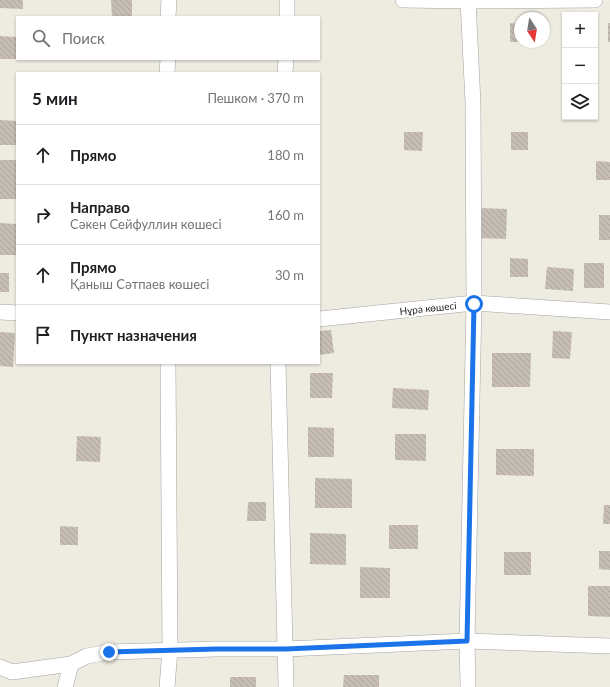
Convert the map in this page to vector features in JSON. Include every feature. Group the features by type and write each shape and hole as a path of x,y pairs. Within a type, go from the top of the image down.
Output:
{"street":[{"path":"168,16 169,0"},
{"path":"287,0 287,16"},
{"path":"403,0 595,0"},
{"path":"468,1 473,103 474,304 467,641 468,687"},
{"path":"167,72 168,60"},
{"path":"285,72 286,60"},
{"name":"Нұра көшесі","path":"320,318 474,304 610,312"},
{"path":"0,312 16,313"},
{"path":"167,687 170,650 168,364"},
{"path":"278,364 286,687"},
{"path":"0,667 12,672 71,664 87,656 109,652 286,649 467,641 610,646"},
{"path":"65,687 71,664"}],"building":[{"path":"0,0 23,0 23,9 0,8"},
{"path":"111,0 132,0 132,16 112,16"},
{"path":"510,23 514,23 514,42 510,42"},
{"path":"608,23 610,23 610,42 608,42"},
{"path":"0,36 16,37 16,59 0,59"},
{"path":"0,120 16,121 16,145 0,145"},
{"path":"404,132 423,132 422,151 404,150"},
{"path":"511,132 528,132 528,150 511,150"},
{"path":"0,160 16,160 16,199 0,199"},
{"path":"596,161 610,162 610,180 596,180"},
{"path":"479,208 507,209 506,239 478,238"},
{"path":"599,215 610,215 610,240 599,240"},
{"path":"0,223 16,224 16,255 0,255"},
{"path":"510,258 528,259 528,277 510,277"},
{"path":"584,263 604,263 604,288 584,288"},
{"path":"547,267 574,269 573,291 545,289"},
{"path":"0,273 9,273 9,292 0,292"},
{"path":"331,330 334,353 320,355 320,331"},
{"path":"553,331 572,332 570,359 552,358"},
{"path":"0,332 15,333 13,367 0,366"},
{"path":"492,353 531,353 530,387 492,387"},
{"path":"310,373 333,373 332,398 310,398"},
{"path":"393,388 429,390 428,410 392,408"},
{"path":"308,427 334,428 334,457 308,457"},
{"path":"395,434 426,434 426,461 395,460"},
{"path":"77,436 101,437 100,462 76,461"},
{"path":"496,449 534,449 534,476 496,475"},
{"path":"315,478 352,479 352,508 315,508"},
{"path":"248,502 266,502 266,521 247,521"},
{"path":"604,505 610,505 610,524 603,524"},
{"path":"389,525 418,525 418,549 389,549"},
{"path":"60,526 78,527 78,545 60,545"},
{"path":"310,533 346,534 346,565 310,564"},
{"path":"599,551 610,551 610,570 599,569"},
{"path":"504,552 531,552 531,575 504,575"},
{"path":"360,567 390,568 390,598 360,598"},
{"path":"588,586 610,586 610,617 588,616"},
{"path":"344,675 379,675 379,687 343,687"},
{"path":"230,677 256,677 256,687 230,687"}],"route":[{"path":"109,652 286,649 467,641 474,304"}]}
